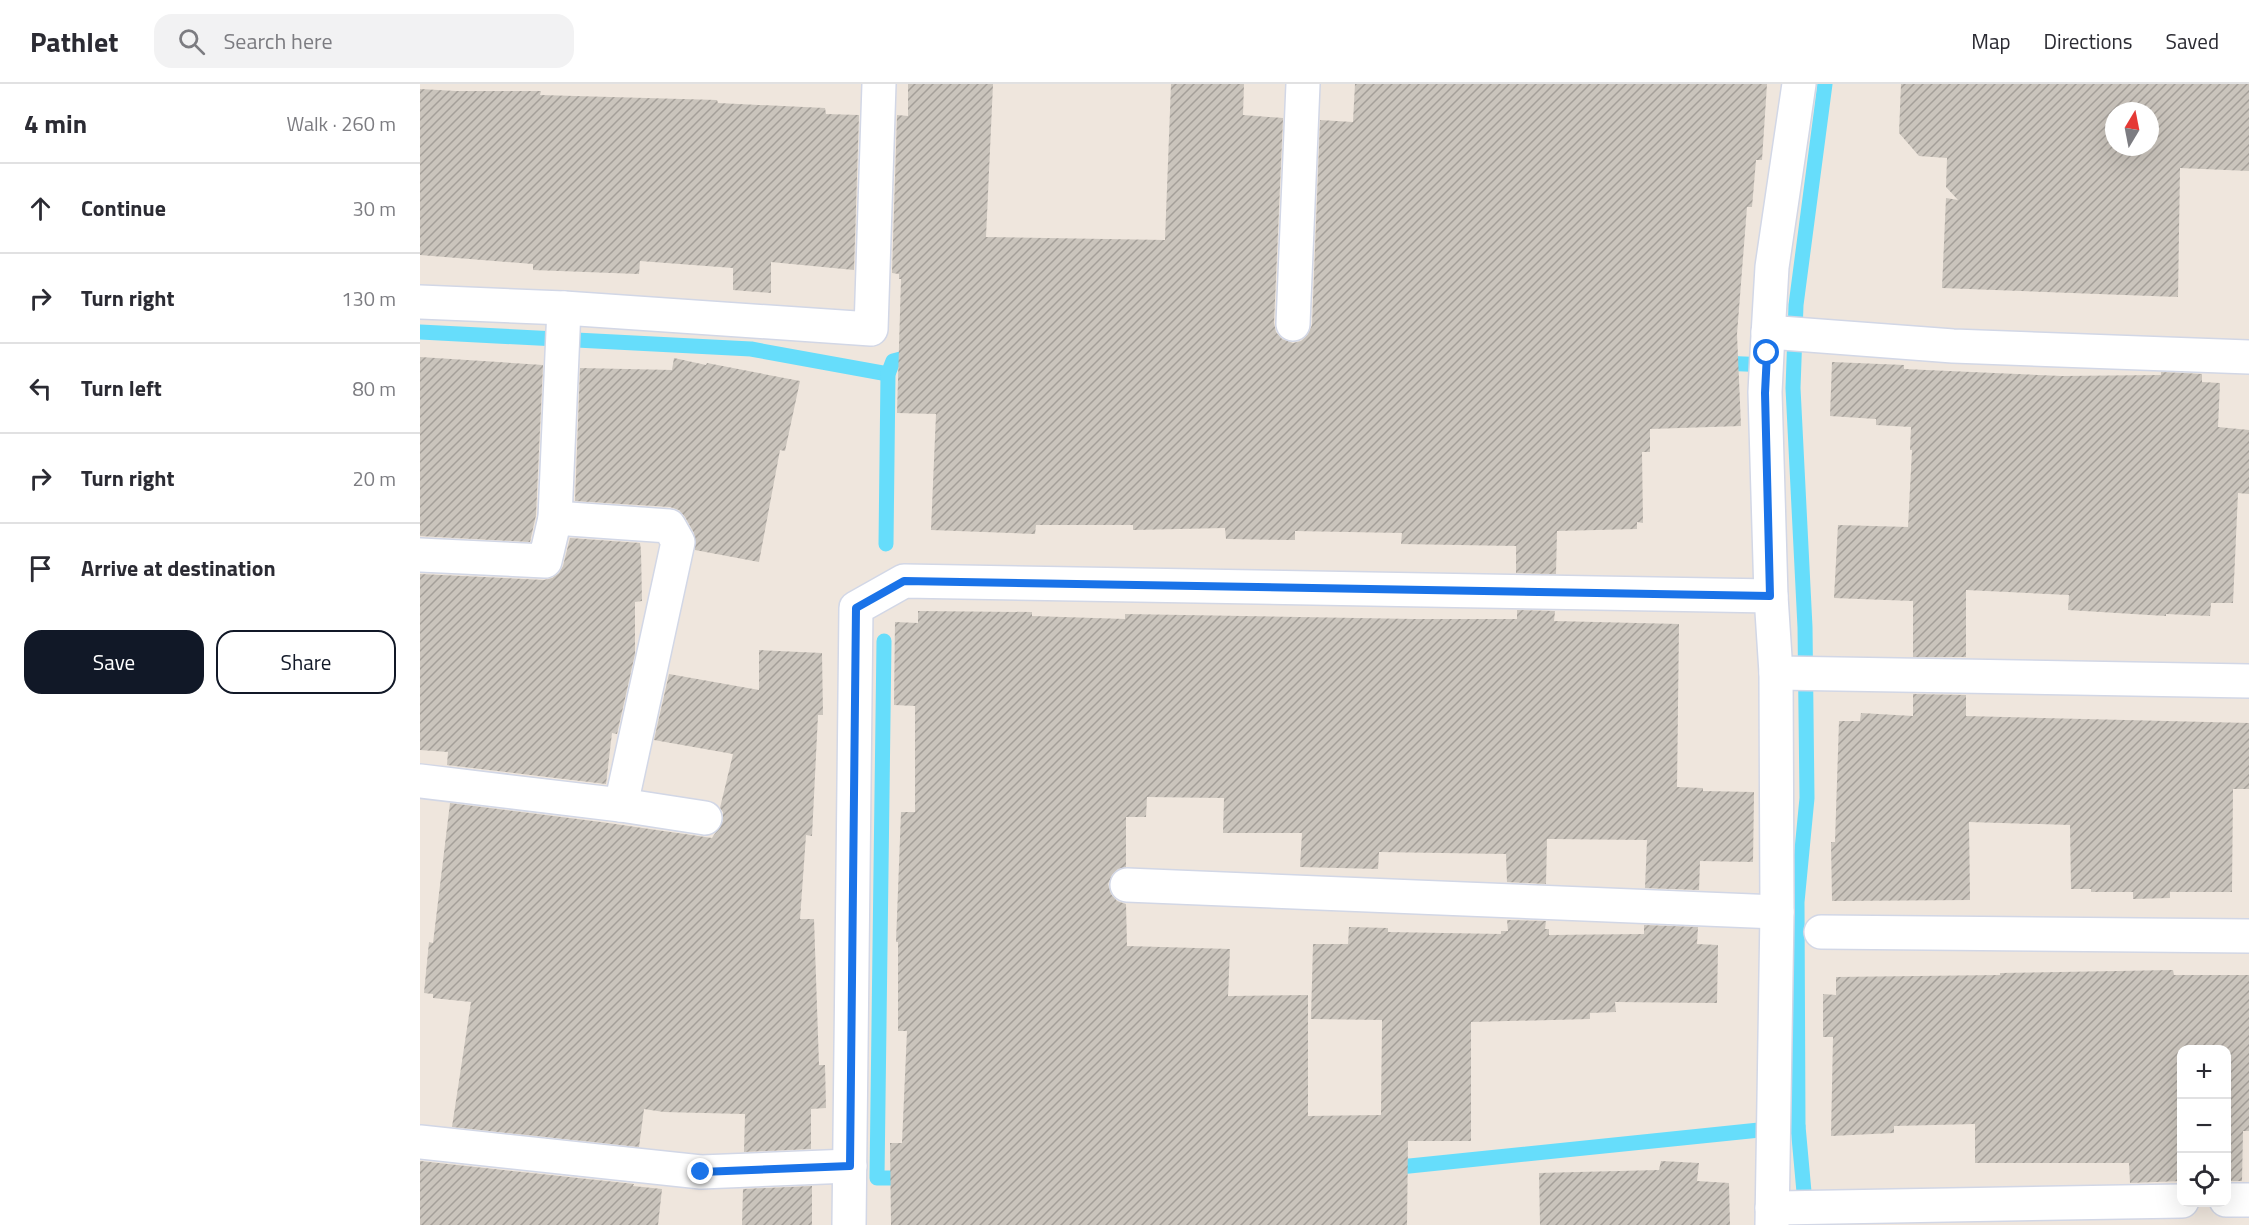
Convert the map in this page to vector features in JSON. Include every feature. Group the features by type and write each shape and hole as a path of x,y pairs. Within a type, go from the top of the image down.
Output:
{"street":[{"path":"420,302 563,329 871,328 879,84"},
{"path":"1293,324 1303,84"},
{"path":"1799,84 1772,267 1778,345 1770,596 1796,673 1777,912 1773,1148 1778,1214 1822,1207 2177,1201"},
{"path":"420,555 545,561 555,518 563,329"},
{"path":"1778,345 1953,346 2249,357"},
{"path":"555,518 669,526 678,542 621,805"},
{"path":"849,1225 856,608 904,581 1770,596"},
{"path":"1796,673 2249,681"},
{"path":"421,788 621,805 705,818"},
{"path":"1127,885 1777,912"},
{"path":"1821,933 2249,936"},
{"path":"420,1142 701,1172 850,1166"},
{"path":"2231,1200 2249,1200"}],"building":[{"path":"908,84 993,84 986,237 1165,240 1171,84 1244,84 1243,115 1283,118 1274,323 1276,332 1282,339 1293,343 1301,341 1308,334 1312,325 1320,120 1353,122 1355,84 1767,84 1762,160 1756,160 1752,207 1747,207 1737,334 1741,426 1650,429 1650,452 1642,452 1643,523 1637,522 1637,529 1557,531 1556,574 1516,573 1516,546 1401,544 1402,533 1295,531 1295,540 1226,539 1225,528 1133,530 1133,525 1036,525 1035,534 931,530 936,414 897,413 901,279 899,279 899,274 892,273 897,115 908,116"},
{"path":"1901,84 2249,84 2249,171 2180,168 2178,297 1942,288 1946,198 1958,200 1946,187 1947,158 1919,156 1899,133"},
{"path":"420,89 541,91 540,95 717,100 718,103 825,108 826,114 859,115 854,270 771,262 771,293 733,290 733,268 640,261 639,274 533,270 533,264 420,255"},
{"path":"420,357 543,365 536,515 530,542 420,536"},
{"path":"674,358 800,381 785,451 780,450 759,562 695,550 694,533 685,517 679,510 670,507 575,501 580,368 672,370"},
{"path":"1832,362 1904,365 1904,369 2062,376 2184,373 2202,374 2202,382 2220,383 2218,427 2249,430 2249,494 2238,493 2233,603 2211,603 2210,616 2166,614 2166,616 2068,610 2069,595 1966,590 1966,657 1913,657 1913,601 1834,598 1838,525 1908,527 1912,450 1910,450 1911,427 1876,425 1876,419 1830,416"},
{"path":"570,538 640,543 642,601 635,602 635,654 617,734 612,733 606,784 447,765 448,752 420,750 420,574 544,580 559,573"},
{"path":"1517,610 1555,611 1554,621 1679,624 1677,787 1703,788 1703,791 1754,792 1753,862 1700,861 1699,890 1645,888 1647,840 1547,839 1546,884 1507,882 1506,854 1379,852 1378,869 1300,867 1302,833 1223,833 1224,798 1147,797 1146,817 1126,817 1126,867 1118,869 1108,884 1111,894 1117,901 1126,904 1127,946 1230,949 1228,996 1308,995 1308,1116 1381,1115 1382,1020 1311,1019 1313,944 1348,944 1349,927 1388,928 1388,932 1501,934 1501,931 1508,931 1507,920 1546,921 1545,929 1549,929 1549,935 1644,934 1644,925 1698,927 1697,944 1718,945 1717,1003 1615,1002 1616,1012 1590,1013 1590,1019 1471,1022 1471,1141 1408,1141 1407,1225 891,1225 890,1143 902,1143 907,1031 898,1031 898,942 896,942 901,812 915,812 915,706 894,705 895,622 918,623 918,611 1032,612 1032,616 1125,619 1125,614 1517,619"},
{"path":"759,650 822,653 823,715 818,715 812,836 806,835 800,919 814,919 819,1065 825,1065 826,1108 811,1109 811,1149 744,1152 745,1114 664,1112 644,1109 639,1147 452,1127 471,1002 433,998 433,994 424,993 429,942 433,943 450,803 712,838 723,821 723,812 720,808 733,754 654,740 669,674 759,690"},
{"path":"1913,694 1966,695 1966,716 2249,723 2249,789 2233,789 2232,892 2170,892 2170,898 2133,899 2133,892 2091,892 2091,889 2071,889 2070,825 1969,822 1970,900 1832,901 1831,842 1835,842 1839,721 1860,721 1861,713 1913,716"},
{"path":"2173,970 2174,975 2249,975 2249,1131 2243,1131 2242,1181 2231,1181 2231,1045 2177,1045 2177,1181 2130,1183 2129,1163 1975,1163 1975,1124 1894,1126 1894,1133 1831,1136 1833,1037 1823,1037 1823,994 1836,995 1836,977 2000,975 2000,973"},
{"path":"420,1161 662,1189 658,1225 420,1225"},
{"path":"1661,1161 1699,1163 1697,1181 1729,1183 1730,1225 1540,1225 1539,1173 1659,1170"},
{"path":"812,1186 812,1225 742,1225 743,1189"}],"waterway":[{"path":"1807,1225 1798,1126 1797,902 1807,798 1805,627 1793,388 1796,305 1825,84"},
{"path":"420,332 751,349 888,374"},
{"path":"886,544 888,374 893,361 916,355"},
{"path":"1719,363 1770,365"},
{"path":"884,641 877,1178 910,1178"},
{"path":"1390,1168 1798,1126"}],"route":[{"path":"701,1172 850,1166 856,608 904,581 1770,596 1765,393 1767,353"}]}
